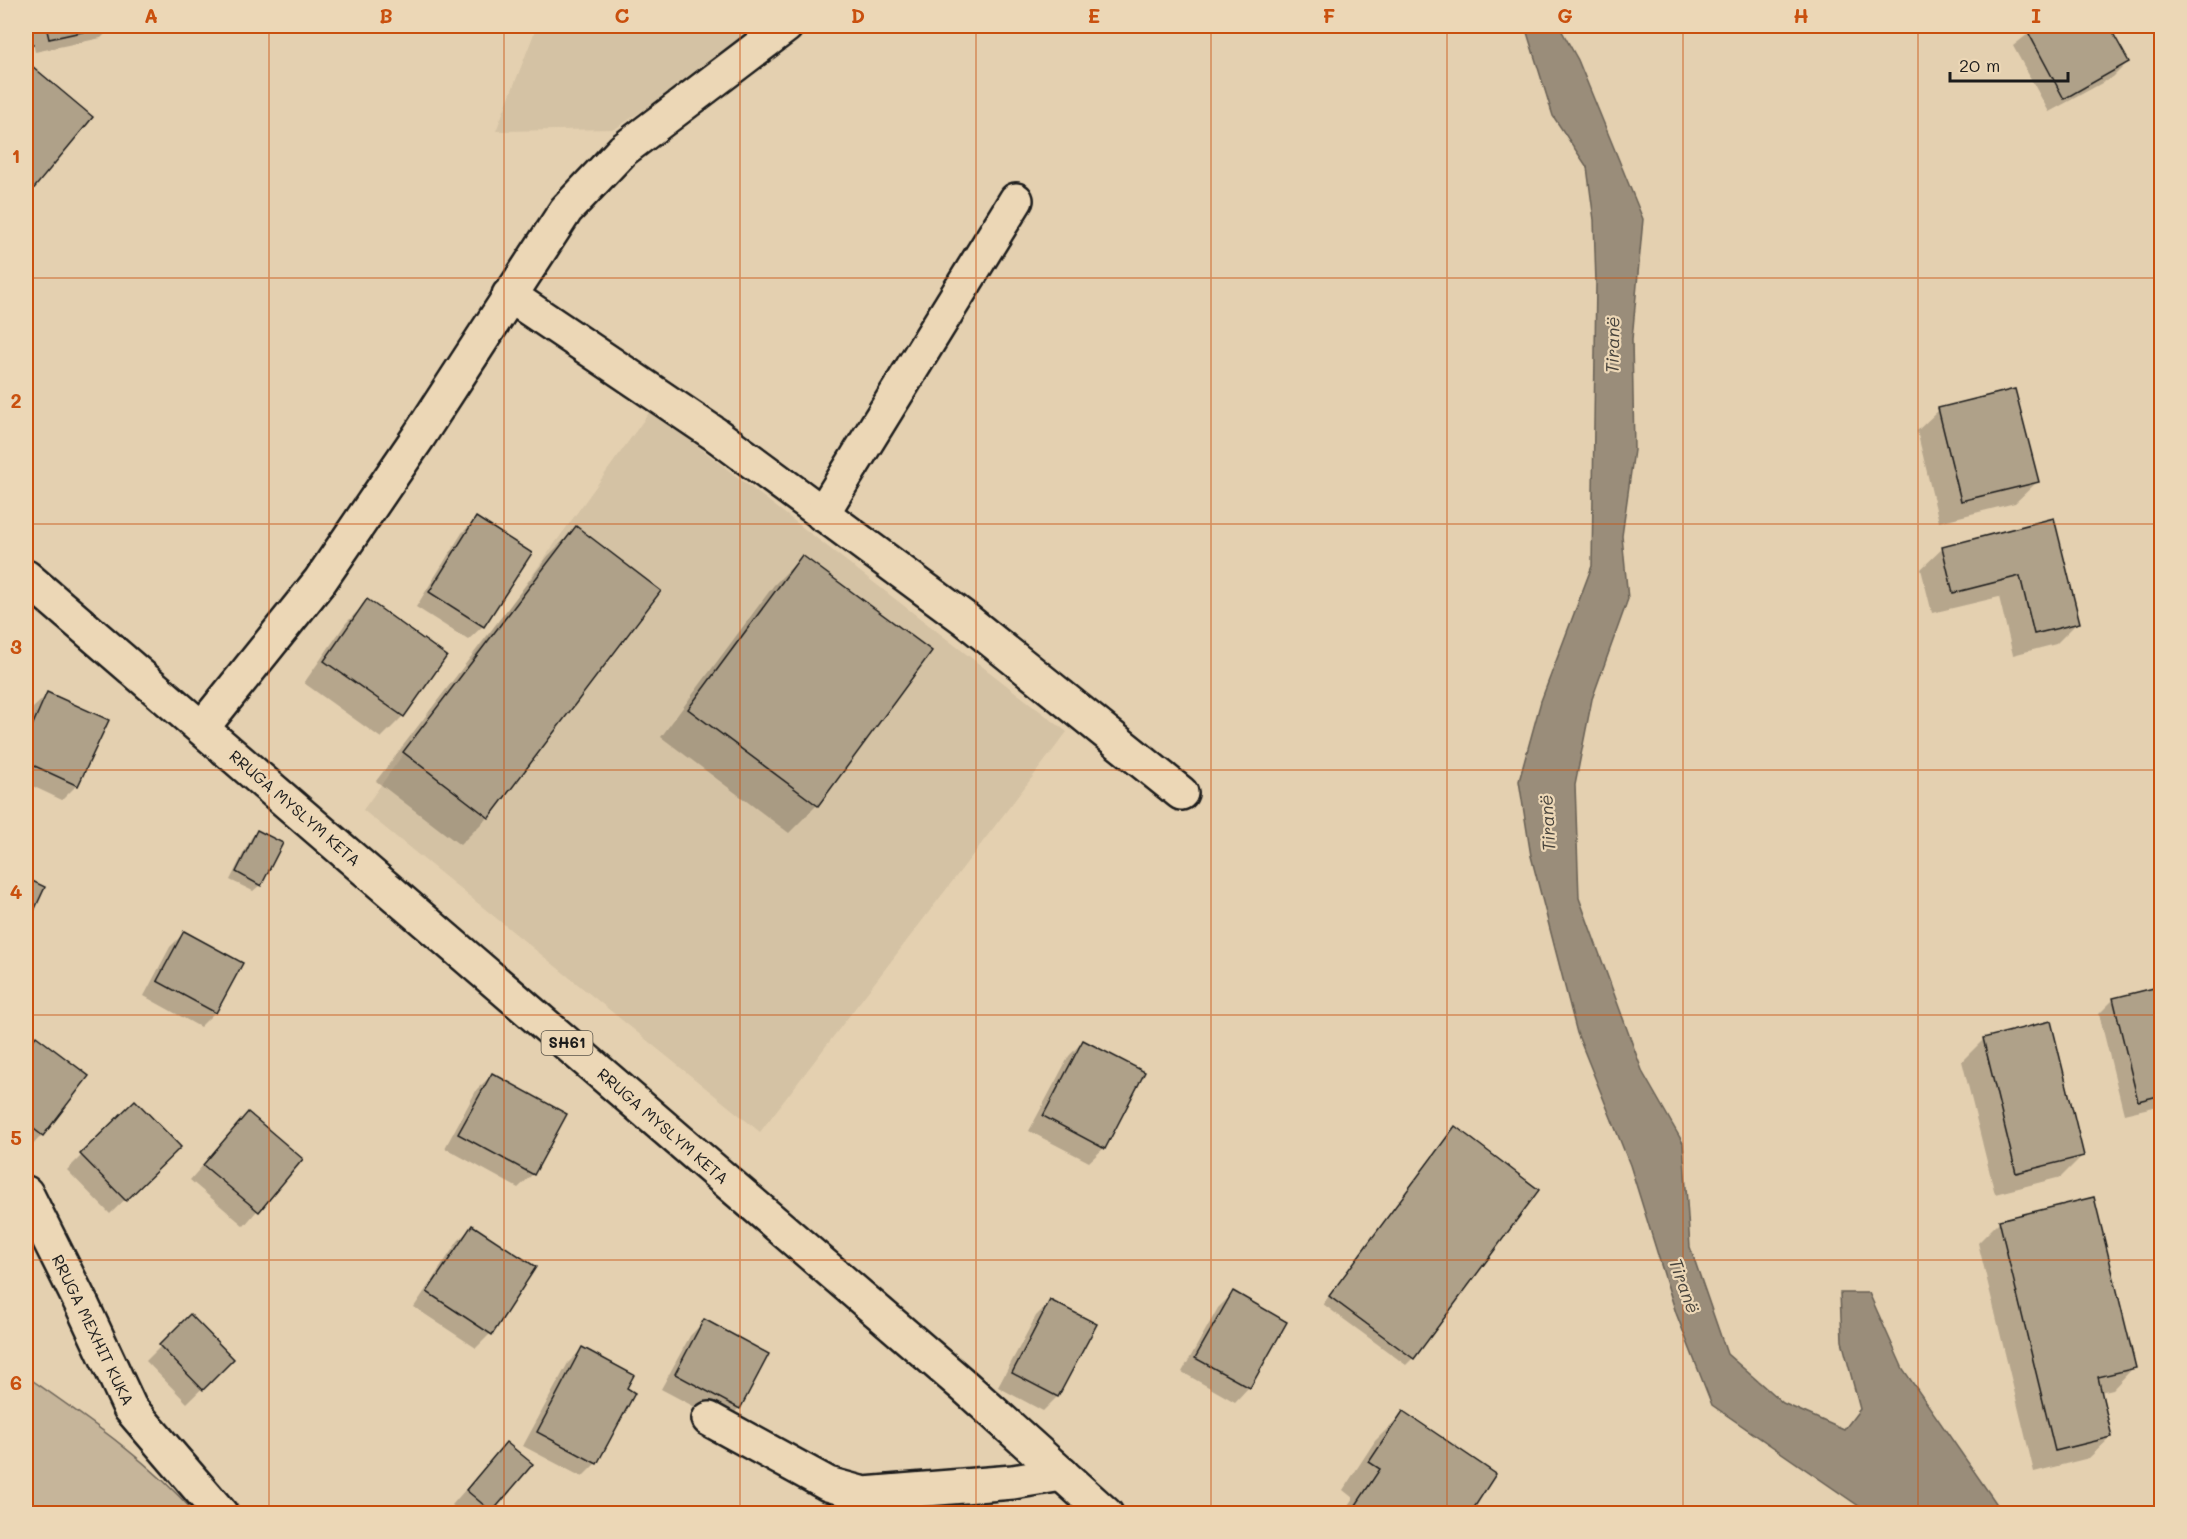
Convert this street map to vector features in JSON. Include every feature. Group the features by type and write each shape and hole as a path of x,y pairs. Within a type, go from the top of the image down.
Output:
{"street":[{"path":"202,728 320,581 419,436 566,210 623,150 786,26"},
{"path":"822,514 1016,200"},
{"path":"509,295 706,429 964,618 1181,794"},
{"name":"RRUGA MYSLYM KETA","path":"26,577 964,1386 1106,1514"},
{"name":"RRUGA MEXHIT KUKA","path":"26,1193 130,1408 220,1514"},
{"path":"709,1419 828,1484 864,1494 1013,1482 1062,1474"}],"shaded area":[{"path":"537,26 767,26 615,129 496,131"},
{"path":"651,410 1067,732 760,1132 363,810"},
{"path":"26,1376 93,1423 136,1457 195,1513 26,1513"}],"water":[{"name":"Tiranë","path":"1525,26 1559,26 1578,60 1643,219 1632,339 1634,450 1622,536 1628,599 1592,699 1575,785 1579,898 1643,1073 1683,1143 1690,1247 1727,1354 1783,1403 1844,1430 1860,1409 1842,1341 1840,1293 1869,1293 1903,1369 2003,1513 1869,1513 1712,1405 1676,1313 1630,1165 1577,1033 1531,856 1519,781 1541,701 1592,566 1596,283 1594,220 1587,167 1553,116"}],"building":[{"path":"26,26 33,45 26,47"},
{"path":"46,26 109,26 49,39"},
{"path":"2035,26 2109,26 2129,62 2064,99 2027,30"},
{"path":"26,61 93,117 26,198"},
{"path":"2015,389 2039,482 1961,501 1938,408"},
{"path":"476,517 532,553 484,627 429,592"},
{"path":"2054,518 2080,623 2034,634 2020,576 1953,593 1942,547"},
{"path":"576,526 661,591 489,818 403,752"},
{"path":"802,555 932,651 818,806 688,709"},
{"path":"367,599 447,656 404,717 324,661"},
{"path":"47,692 109,720 78,786 26,762 26,740"},
{"path":"257,830 283,843 261,886 236,872"},
{"path":"26,878 45,887 26,928"},
{"path":"184,931 243,963 216,1013 157,981"},
{"path":"2162,986 2162,1095 2138,1101 2113,998"},
{"path":"2051,1021 2084,1156 2016,1173 1983,1038"},
{"path":"36,1036 89,1076 43,1136 26,1123 26,1050"},
{"path":"1083,1040 1145,1072 1105,1149 1043,1116"},
{"path":"492,1073 567,1114 534,1175 458,1134"},
{"path":"135,1100 181,1147 126,1201 80,1154"},
{"path":"248,1112 303,1159 259,1212 203,1165"},
{"path":"1455,1126 1539,1190 1414,1359 1329,1296"},
{"path":"2094,1197 2136,1368 2098,1377 2112,1437 2055,1451 1999,1220"},
{"path":"472,1225 536,1267 492,1335 427,1292"},
{"path":"1233,1291 1287,1322 1250,1388 1195,1358"},
{"path":"1050,1300 1097,1324 1058,1397 1012,1373"},
{"path":"190,1314 234,1359 203,1390 159,1345"},
{"path":"704,1319 769,1354 740,1409 675,1374"},
{"path":"582,1347 634,1375 627,1388 635,1393 597,1464 537,1432"},
{"path":"1403,1411 1496,1474 1470,1514 1350,1514 1380,1469 1369,1462"},
{"path":"506,1442 533,1464 492,1512 466,1490"}]}
